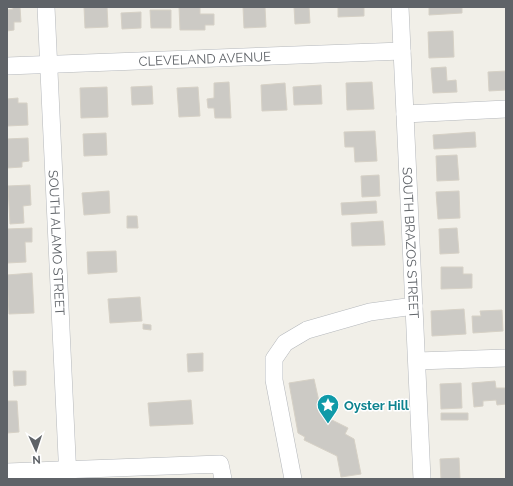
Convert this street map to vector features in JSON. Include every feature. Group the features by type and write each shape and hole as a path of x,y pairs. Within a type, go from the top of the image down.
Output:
{"street":[{"name":"SOUTH ALAMO STREET","path":"46,7 68,474"},
{"name":"SOUTH BRAZOS STREET","path":"400,7 422,479"},
{"name":"CLEVELAND AVENUE","path":"7,66 402,51"},
{"path":"405,114 506,109"},
{"path":"293,479 274,380 274,359 285,343 307,330 370,312 414,306"},
{"path":"417,361 506,358"},
{"path":"7,472 68,474 222,472"}],"building":[{"path":"13,7 20,7 21,22 14,22 14,30 7,31 7,10 13,9"},
{"path":"84,7 107,7 108,27 85,28"},
{"path":"179,7 200,7 200,14 214,14 214,25 205,25 205,30 180,30"},
{"path":"243,7 265,7 266,27 244,28"},
{"path":"294,7 309,7 310,23 295,24"},
{"path":"338,7 364,7 364,16 338,17"},
{"path":"429,7 462,7 462,13 429,15"},
{"path":"150,10 171,10 171,28 151,28"},
{"path":"141,12 141,28 122,29 121,13"},
{"path":"453,31 454,57 429,58 428,32"},
{"path":"446,67 447,81 456,80 457,92 433,93 431,68"},
{"path":"506,71 506,90 489,91 488,72"},
{"path":"229,82 231,118 215,118 214,108 208,108 207,99 214,98 214,83"},
{"path":"372,82 374,109 347,110 346,83"},
{"path":"285,83 287,110 262,111 261,85"},
{"path":"321,85 322,104 294,105 293,87"},
{"path":"152,86 153,104 132,105 131,87"},
{"path":"107,87 108,117 81,118 80,88"},
{"path":"198,87 200,116 179,117 177,88"},
{"path":"18,98 18,103 27,103 28,125 7,126 7,99"},
{"path":"375,131 377,161 355,162 354,147 345,147 344,132"},
{"path":"475,132 476,147 434,149 433,135"},
{"path":"106,133 107,155 84,156 83,134"},
{"path":"28,138 29,161 22,162 22,167 7,168 7,139"},
{"path":"457,155 459,180 437,181 436,156"},
{"path":"379,175 380,196 362,197 361,176"},
{"path":"30,185 31,205 23,206 24,223 10,224 8,186"},
{"path":"109,191 110,213 84,215 82,193"},
{"path":"459,191 460,218 438,219 436,192"},
{"path":"376,201 377,213 342,215 341,203"},
{"path":"127,216 137,216 138,228 127,228"},
{"path":"383,221 385,245 352,246 351,223"},
{"path":"32,228 32,242 25,242 26,262 7,263 7,229"},
{"path":"457,228 459,253 440,254 439,229"},
{"path":"116,251 117,272 88,274 87,252"},
{"path":"441,267 463,267 463,274 472,274 472,288 441,289"},
{"path":"32,273 34,313 9,314 7,275"},
{"path":"140,297 142,321 110,323 108,299"},
{"path":"464,309 466,334 432,336 431,311"},
{"path":"502,310 503,331 473,333 472,316 481,316 480,311"},
{"path":"143,324 151,325 151,330 143,329"},
{"path":"203,353 203,371 188,372 187,354"},
{"path":"13,371 26,371 26,385 14,386"},
{"path":"314,379 322,415 348,428 345,434 354,439 361,474 341,477 337,456 304,440 305,437 298,433 289,383"},
{"path":"495,381 496,388 506,388 506,404 497,405 496,400 483,401 483,406 474,407 472,383"},
{"path":"461,383 462,408 441,409 440,384"},
{"path":"191,400 193,424 150,426 148,403"},
{"path":"7,401 17,401 19,432 7,433"},
{"path":"441,413 468,413 468,420 441,420"},
{"path":"459,458 460,479 441,479 440,459"}],"place":[{"name":"Oyster Hill","path":"328,424"}]}
